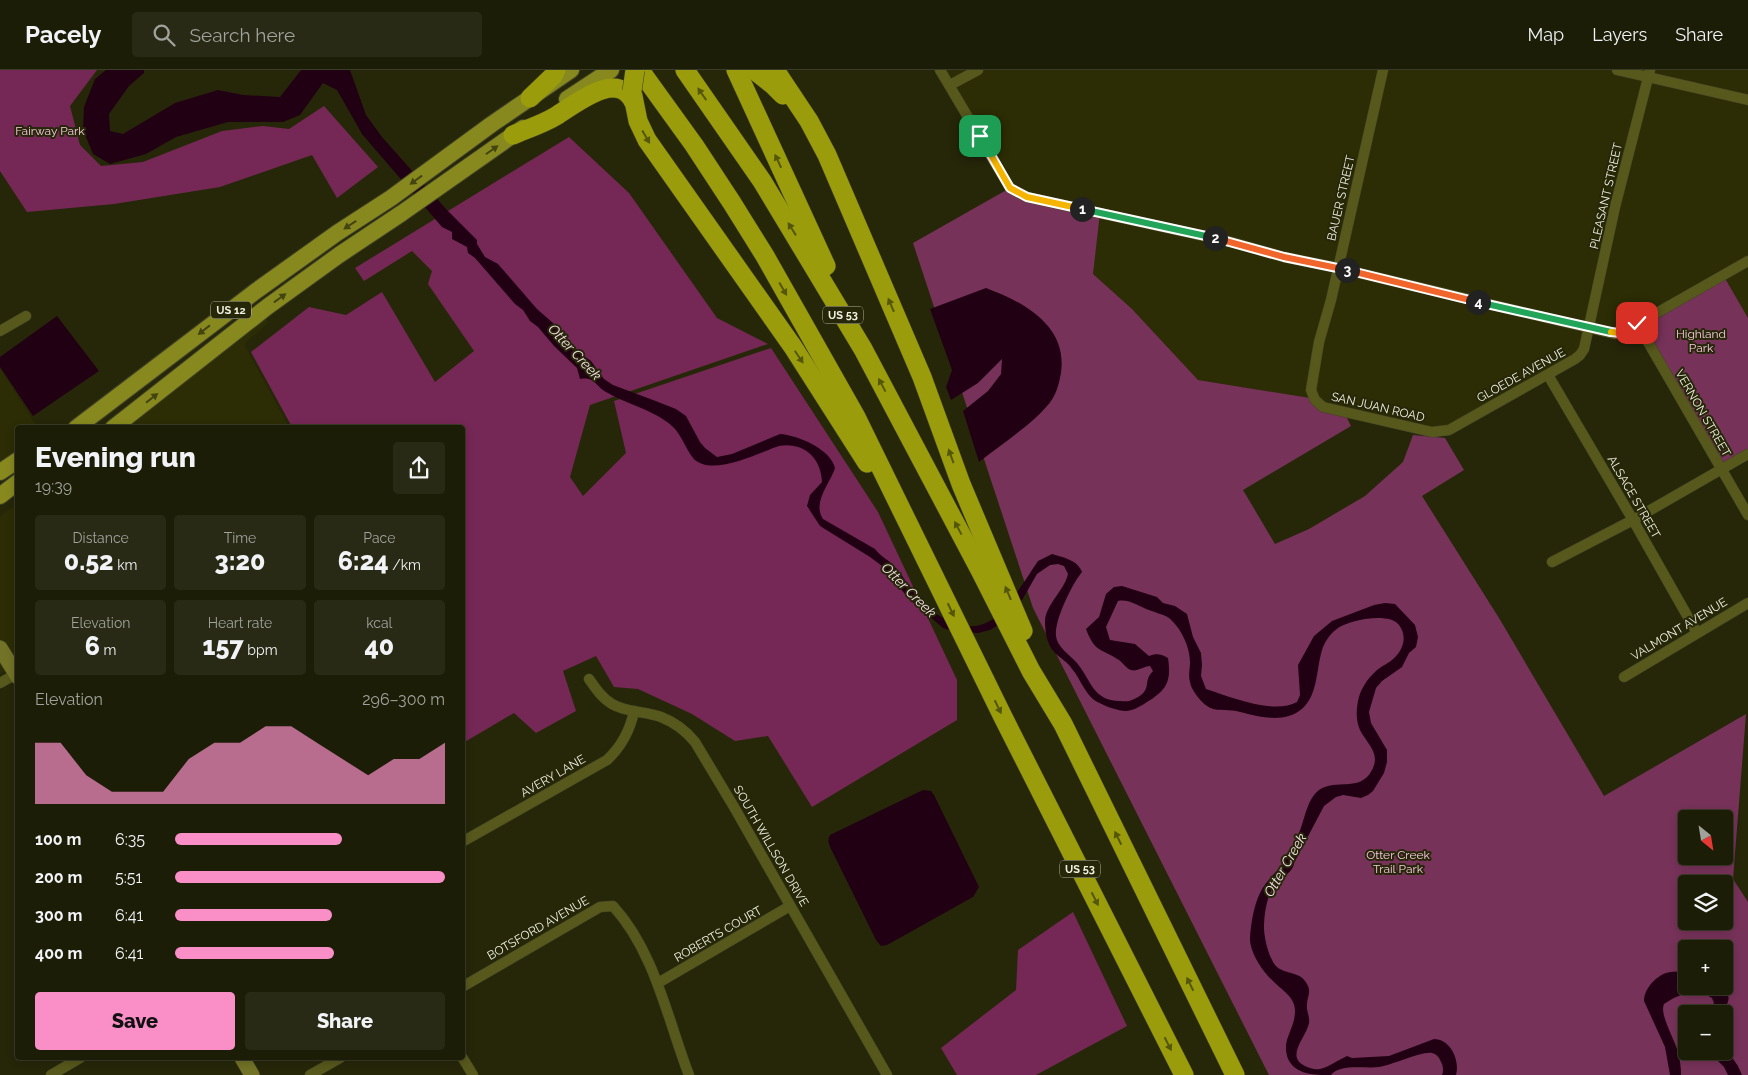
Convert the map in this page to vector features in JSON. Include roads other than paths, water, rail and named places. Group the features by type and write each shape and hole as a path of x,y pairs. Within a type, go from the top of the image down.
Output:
{"highway":[{"path":"530,98 553,76 556,70"},
{"name":"US 53","path":"685,70 762,181 863,349 988,569"},
{"path":"736,70 834,281 863,349"},
{"path":"754,70 773,85 793,108 837,178"},
{"path":"774,70 809,121 837,178 922,377 961,484 988,569 1035,671 1063,724 1235,1075"},
{"path":"513,135 547,121 603,86 614,84 628,92 636,85"},
{"path":"636,85 640,128 647,140 793,347 830,404 929,567"},
{"name":"US 53","path":"636,85 699,154 765,256 856,417 929,567 1184,1075"}],"main road":[{"name":"US 12","path":"80,425 256,291 571,70"},
{"name":"US 12","path":"117,425 267,307 339,255 609,71"},
{"path":"92,425 134,384"},
{"path":"69,425 112,400"},
{"path":"0,472 15,462"},
{"path":"0,482 15,472"},
{"path":"0,496 15,484"},
{"path":"0,508 15,498"}],"street":[{"path":"940,70 1010,188 1027,197 1231,242 1284,257 1338,268 1615,334 1625,331 1748,261"},
{"path":"950,85 978,70"},
{"name":"BAUER STREET","path":"1311,390 1319,342 1338,268 1383,70"},
{"path":"1617,70 1649,74 1748,100"},
{"name":"PLEASANT STREET","path":"1590,328 1616,207 1649,74"},
{"path":"0,331 26,316"},
{"name":"VERNON STREET","path":"1637,323 1748,515"},
{"name":"GLOEDE AVENUE","path":"1449,430 1580,355 1584,349 1590,328"},
{"name":"ALSACE STREET","path":"1548,375 1697,633"},
{"name":"SAN JUAN ROAD","path":"1311,390 1314,400 1323,407 1432,432 1449,430"},
{"path":"1552,562 1633,520 1748,454"},
{"name":"VALMONT AVENUE","path":"1624,677 1748,603"},
{"path":"0,648 15,671"},
{"path":"0,683 15,675"},
{"name":"SOUTH WILLSON DRIVE","path":"589,679 606,700 622,709 667,720 688,733 695,742 886,1075"},
{"name":"AVERY LANE","path":"465,840 607,760 622,744 628,732 634,711"},
{"name":"BOTSFORD AVENUE","path":"465,985 600,907 613,906 627,922 658,983"},
{"name":"ROBERTS COURT","path":"658,983 790,906"},
{"path":"658,983 689,1075"},
{"path":"52,1075 77,1060"},
{"path":"243,1060 252,1075"},
{"path":"310,1075 336,1060"},
{"path":"464,1060 473,1075"}],"water":[{"name":"Otter Creek","path":"106,70 144,70 144,73 129,86 109,114 110,131 123,134 175,103 218,90 243,95 280,97 301,70 350,70 366,115 382,137 446,209 477,240 477,244 485,257 498,264 537,309 553,323 571,346 591,361 604,379 613,385 676,409 686,416 705,448 717,457 732,454 780,434 804,440 820,449 832,461 835,468 821,500 820,513 823,519 875,549 895,567 917,597 936,613 953,623 971,626 981,625 996,617 1003,610 1038,561 1052,554 1077,565 1082,572 1064,603 1056,629 1057,640 1061,647 1077,663 1098,693 1111,700 1130,701 1139,696 1146,690 1148,679 1153,671 1150,666 1136,670 1130,669 1119,660 1099,649 1089,637 1086,629 1099,617 1106,594 1114,587 1122,586 1157,597 1163,603 1175,606 1187,614 1193,637 1201,653 1201,676 1206,689 1240,700 1277,707 1288,706 1297,702 1300,695 1298,665 1314,636 1332,621 1374,605 1395,604 1415,625 1418,637 1416,647 1409,653 1402,667 1382,681 1376,688 1369,712 1371,723 1387,750 1387,762 1384,773 1373,791 1368,795 1361,798 1343,795 1336,797 1324,806 1293,867 1271,891 1266,909 1264,932 1268,951 1276,966 1303,978 1309,989 1307,1007 1309,1023 1298,1046 1297,1057 1299,1062 1310,1068 1320,1069 1347,1056 1352,1058 1389,1056 1434,1039 1445,1043 1453,1052 1457,1063 1456,1075 1442,1075 1441,1062 1432,1053 1421,1054 1379,1067 1340,1069 1331,1075 1306,1073 1296,1068 1291,1064 1286,1052 1287,1040 1294,1019 1293,1001 1260,966 1250,942 1254,909 1262,888 1290,852 1311,799 1319,790 1326,787 1361,781 1372,770 1375,759 1374,754 1359,727 1357,705 1362,689 1370,678 1392,660 1403,644 1402,630 1394,621 1379,618 1360,620 1335,630 1323,647 1315,687 1308,702 1296,713 1279,718 1270,718 1232,710 1213,709 1207,706 1192,689 1189,677 1190,662 1187,644 1173,622 1167,617 1132,603 1118,601 1106,627 1110,640 1135,644 1149,656 1157,654 1168,658 1169,674 1168,681 1162,691 1138,708 1126,711 1105,706 1091,697 1066,662 1052,650 1047,638 1046,615 1066,580 1068,574 1064,566 1058,564 1050,565 1037,574 1018,607 1000,624 990,630 978,633 955,632 943,628 909,599 882,566 820,526 807,506 810,495 822,482 818,465 809,453 796,446 788,445 779,446 723,465 711,466 701,464 693,458 678,433 665,420 604,391 589,379 580,379 577,368 530,321 523,310 515,304 475,258 468,253 467,247 452,239 452,232 442,227 362,134 337,90 323,83 300,115 283,122 228,122 176,137 146,154 110,164 93,154 83,130 84,107 95,79"},
{"path":"986,288 1016,301 1042,320 1052,332 1059,345 1062,360 1060,378 1054,397 1024,428 979,462 963,411 988,391 1001,374 1002,359 978,383 951,400 946,387 952,370 930,309"},
{"path":"57,316 99,371 33,416 0,367 0,357"},
{"path":"923,790 931,791 934,795 979,887 973,897 887,945 881,946 876,940 830,847 829,838 830,835"},
{"path":"1670,972 1678,972 1678,995 1681,995 1664,1004 1663,1008 1678,1052 1681,1075 1670,1075 1665,1047 1644,1001 1646,992 1654,980"},
{"path":"1706,995 1728,995 1729,997 1727,1005 1713,1005 1712,998"},
{"path":"1733,1059 1742,1075 1728,1075 1724,1067 1717,1060"}],"park label":[{"name":"Fairway Park","path":"50,131"},
{"name":"Highland Park","path":"1701,341"},
{"name":"Otter Creek Trail Park","path":"1398,862"}]}
